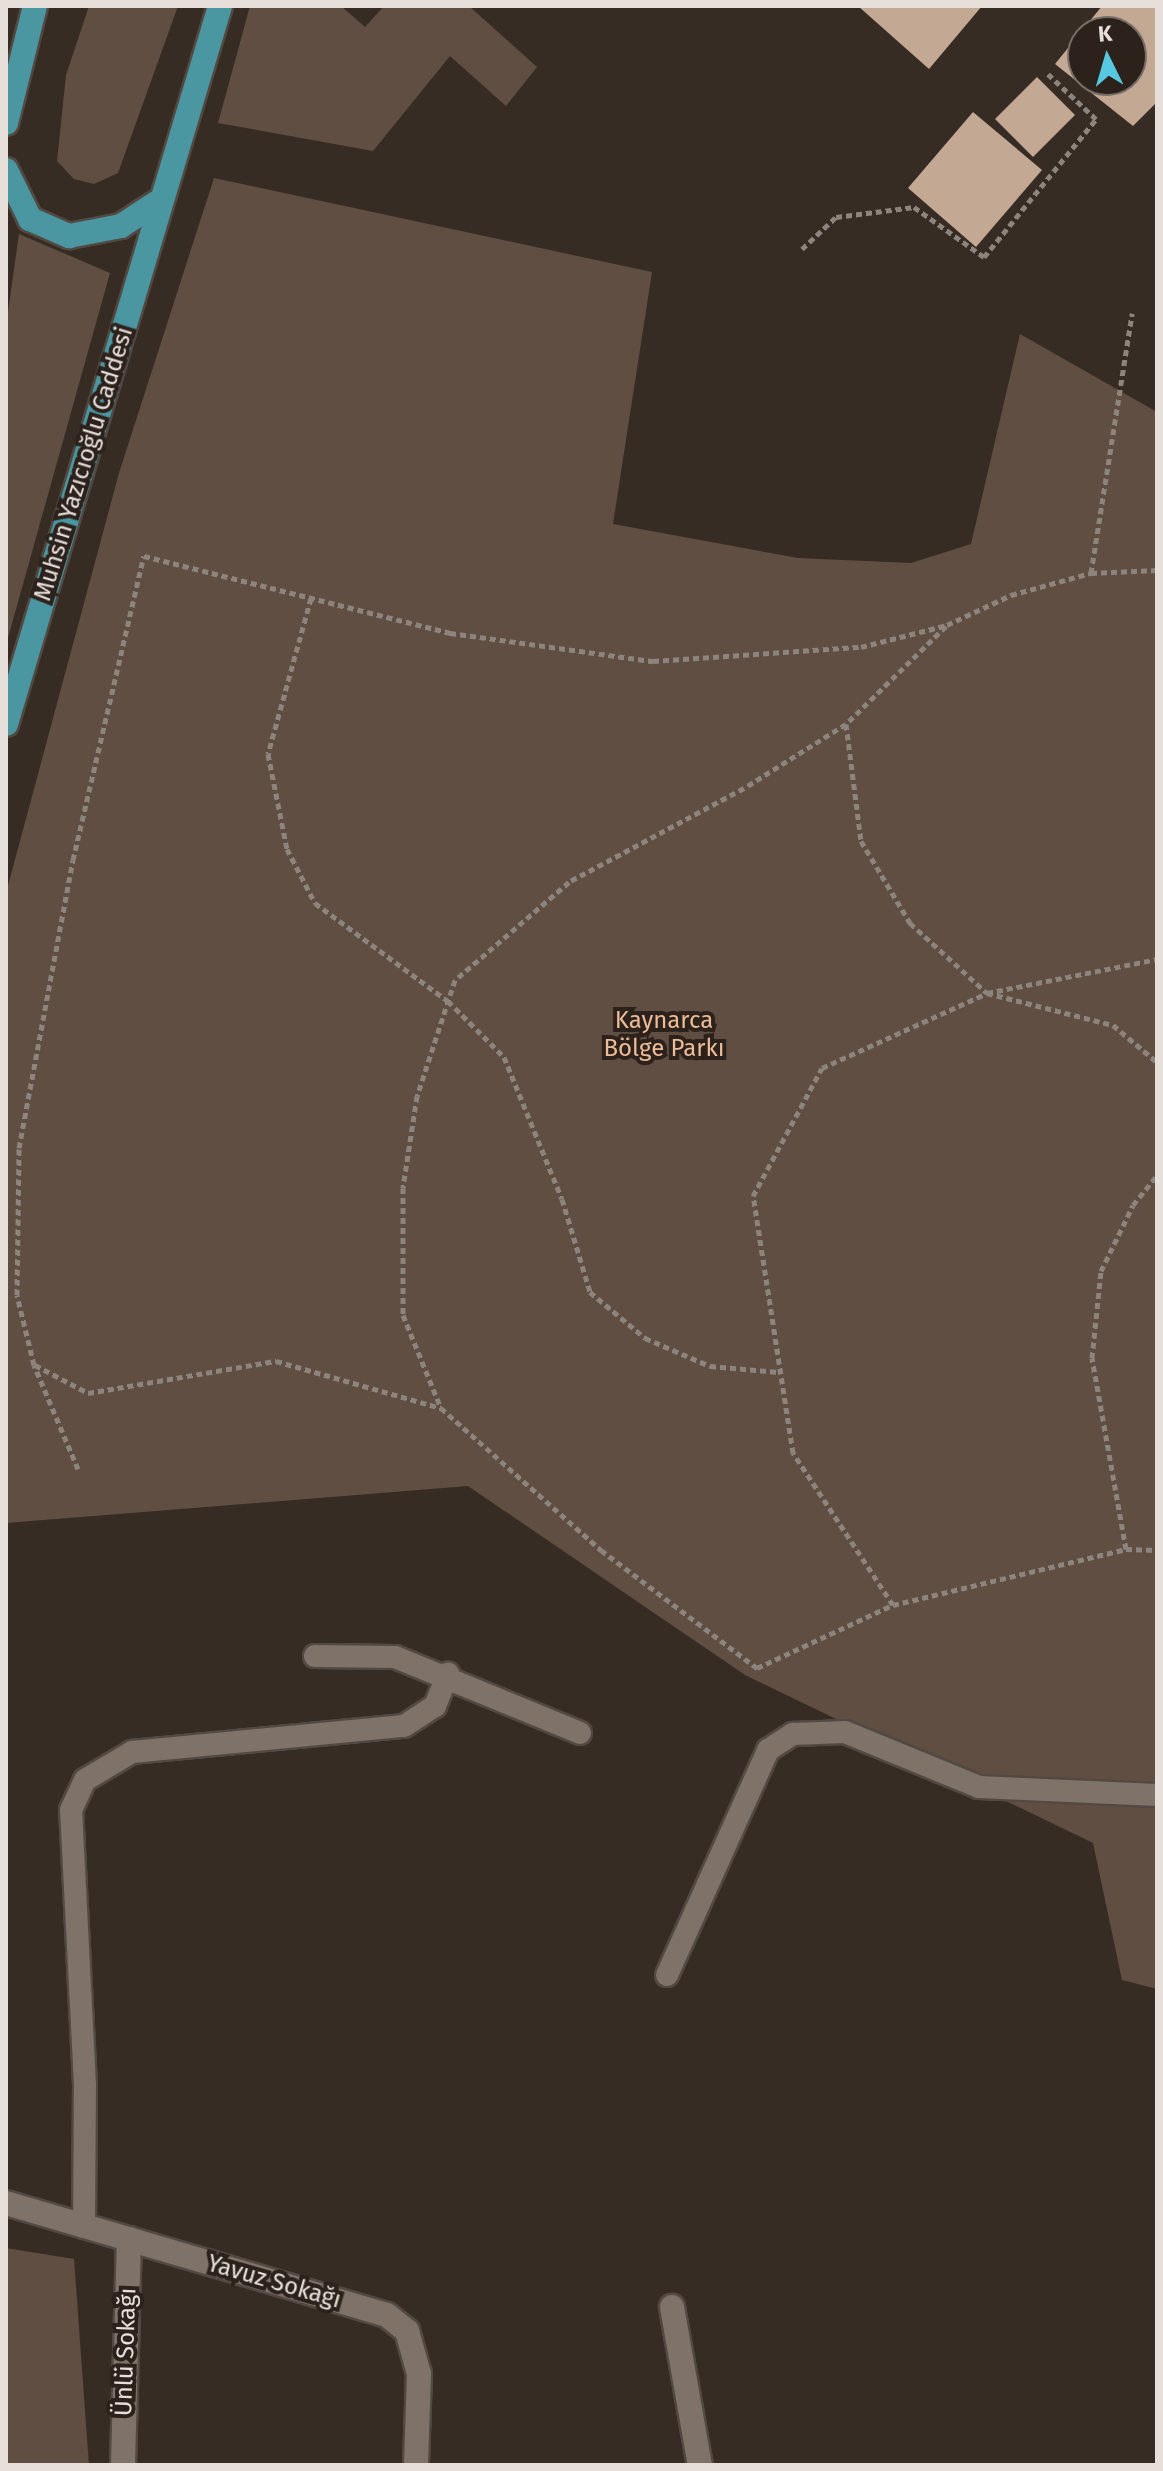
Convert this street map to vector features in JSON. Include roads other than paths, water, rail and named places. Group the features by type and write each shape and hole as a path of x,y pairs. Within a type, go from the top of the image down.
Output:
{"main road":[{"path":"6,123 14,68 35,6"},
{"name":"Muhsin Yazıcıoğlu Caddesi","path":"6,724 156,203 220,6"},
{"path":"6,170 30,219 69,236 121,226 156,203"}],"street":[{"name":"Yavuz Sokağı","path":"6,2203 387,2315 407,2331 419,2374 416,2465"},
{"name":"Ünlü Sokağı","path":"123,2465 129,2239"},
{"path":"672,2307 700,2465"}],"lane":[{"path":"315,1656 395,1657 448,1674 580,1733"},
{"path":"84,2227 85,2085 71,1810 85,1780 132,1752 404,1726 435,1706 448,1674"},
{"path":"667,1975 768,1750 793,1734 845,1732 979,1787 1157,1795"}],"park label":[{"name":"Kaynarca Bölge Parkı","path":"664,1035"}]}
